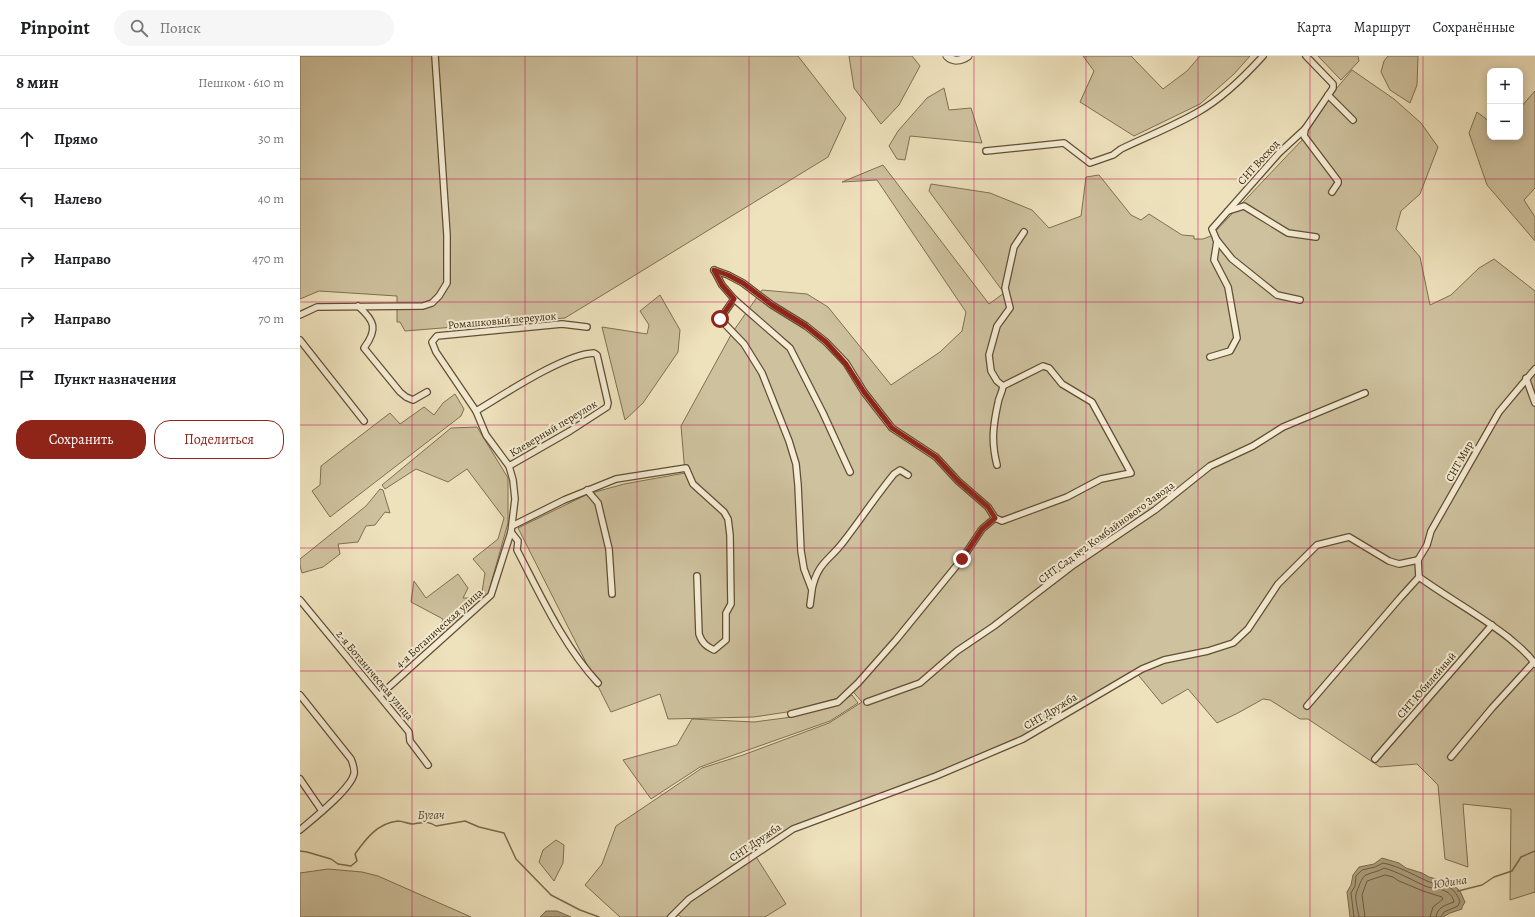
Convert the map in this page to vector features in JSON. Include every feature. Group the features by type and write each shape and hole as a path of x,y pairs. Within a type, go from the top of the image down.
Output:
{"street":[{"path":"300,315 317,307 423,306 432,303 440,296 447,283 447,234 435,56"},
{"path":"948,57 960,60 968,56"},
{"path":"986,151 1064,143 1090,163 1114,155 1121,149 1199,112 1244,77 1263,56"},
{"path":"1306,56 1333,84 1333,88 1328,95 1353,120"},
{"name":"СНТ Восход","path":"1210,357 1230,351 1237,338 1228,287 1214,260 1217,241 1212,229 1279,153 1305,129 1328,95"},
{"path":"1305,129 1304,136 1338,181 1332,192"},
{"path":"1228,211 1244,206 1288,233 1316,237"},
{"path":"1003,386 997,381 991,371 989,355 997,326 1010,308 1005,288 1014,247 1024,232"},
{"path":"1217,241 1232,259 1277,295 1300,300"},
{"path":"850,472 824,413 790,348 734,299 722,285 714,270 743,283 772,305 806,326 826,342 846,364 864,392 892,428 936,457 958,481 988,507 995,518 1002,521 1067,497 1101,479 1131,473 1092,402 1062,384 1049,368 1043,366 1003,386"},
{"path":"734,299 720,319 744,344 762,373 789,441 796,464 801,550 804,569 812,590"},
{"path":"358,306 371,320 374,330 371,338 364,348 400,392 406,397 413,400 427,392"},
{"name":"Ромашковый переулок","path":"436,352 432,342 436,336 562,324 587,327"},
{"path":"300,340 364,421"},
{"name":"4-я Ботаническая улица","path":"380,695 491,595 511,529 514,499 513,480 509,466 486,435 476,411 436,352"},
{"name":"Клеверный переулок","path":"476,411 543,372 573,357 594,353 597,355 605,386 608,403 607,407 570,431 509,466"},
{"name":"СНТ Мир","path":"1418,560 1427,545 1431,531 1499,412 1535,369"},
{"path":"1526,378 1535,403"},
{"path":"997,465 993,449 993,431 998,401 1002,394 1003,386"},
{"name":"СНТ Сад №2 Комбайнового Завода","path":"867,702 920,684 957,652 994,626 1072,566 1155,510 1210,466 1253,446 1283,427 1366,393"},
{"path":"598,683 588,672 551,617 518,550 518,541 511,529 587,490 616,479 686,468 693,484 724,512 728,519 730,535 731,604 726,613 726,640 714,650 705,646 699,634 697,576"},
{"path":"810,605 815,576 822,563 843,542 894,474 900,470 908,475"},
{"path":"587,490 598,503 608,549 612,594"},
{"path":"791,714 838,702 858,683 896,640 962,559 982,529 995,518"},
{"name":"СНТ Дружба","path":"671,917 689,899 793,829 936,776 1022,739 1142,669 1164,660 1208,652 1233,643 1248,629 1278,584 1317,545 1349,537 1389,561 1399,564 1418,560"},
{"path":"1307,706 1419,577 1418,560"},
{"path":"1419,577 1492,625 1523,649 1534,663 1492,708 1451,757"},
{"name":"2-я Ботаническая улица","path":"300,600 409,732 410,741 428,766"},
{"name":"СНТ Юбилейный","path":"1375,759 1492,625"},
{"path":"300,695 351,759 354,768 352,779 343,791 300,830"},
{"path":"300,779 322,810"}],"shaded area":[{"path":"300,56 798,56 846,118 828,157 565,318 405,331 400,322 397,322 397,296 319,291 300,299"},
{"path":"849,56 912,56 920,66 899,105 881,124 854,88"},
{"path":"1083,56 1131,56 1163,89 1187,71 1200,56 1250,56 1234,74 1200,104 1134,136 1080,102 1094,71"},
{"path":"1318,56 1358,56 1359,61 1341,80"},
{"path":"1388,56 1418,56 1417,85 1410,103 1390,90 1381,72 1384,61"},
{"path":"1352,70 1394,99 1421,123 1438,147 1420,194 1401,211 1396,229 1420,257 1430,305 1451,295 1479,268 1494,259 1535,291 1535,892 1510,900 1511,809 1463,804 1468,867 1445,859 1438,785 1417,764 1380,767 1308,719 1300,719 1270,700 1263,699 1217,723 1188,689 1162,704 1135,671 1022,737 939,774 791,827 753,852 786,904 765,917 681,917 673,911 666,917 620,917 585,885 602,864 616,826 702,768 743,755 829,723 862,702 849,687 838,698 787,712 754,717 668,719 660,694 611,712 518,528 588,494 624,484 685,473 681,426 732,333 762,290 807,294 828,307 891,385 940,352 962,331 966,312 877,180 842,182 883,165 989,304 1004,293 929,191 931,184 990,193 1032,210 1049,228 1081,216 1086,177 1099,175 1131,215 1141,220 1149,214 1182,235 1194,236 1194,239 1203,239 1211,236 1302,140 1336,89"},
{"path":"944,88 949,110 971,108 982,143 910,136 905,160 897,159 889,146 898,131 927,98"},
{"path":"1535,91 1535,188 1524,200 1535,217 1535,241 1487,185 1469,133 1477,112 1487,120 1487,140 1523,140 1523,105"},
{"path":"660,295 680,330 678,352 643,403 625,420 602,327 647,334 649,325 640,311"},
{"path":"455,394 464,409 461,416 330,517 312,491 320,485 321,466 390,413 400,424 424,407 434,415 443,403"},
{"path":"477,427 508,478 508,523 488,594 438,636 443,619 411,602 414,581 426,598 458,574 468,588 463,598 474,598 482,592 485,573 473,559 498,539 504,518 467,469 448,482 416,469 385,489 382,485 451,428"},
{"path":"380,489 383,490 390,513 385,512 375,525 366,526 358,542 338,544 340,554 323,567 302,573 300,559 366,506"},
{"path":"852,695 858,703 830,721 700,767 651,799 623,760 677,745 692,719 754,722 792,717 839,703"},
{"path":"556,840 564,845 563,863 554,881 539,862 543,850"},
{"path":"328,869 362,872 378,876 471,917 300,917 300,873"}],"water":[{"path":"1382,858 1399,863 1406,868 1429,877 1451,883 1460,891 1465,902 1462,909 1443,917 1350,917 1347,892 1351,885 1353,875 1359,867 1374,864"},
{"path":"546,911 557,911 571,917 540,917"}],"waterway":[{"name":"Бугач","path":"300,851 331,859 338,864 351,866 357,861 355,854 372,833 391,822 398,821 413,824 427,822 436,826 465,821 479,827 504,833 516,859 551,895 580,910 599,917"},
{"name":"Юдина","path":"1458,891 1482,885 1494,877 1512,871 1521,857 1535,851"}],"route":[{"path":"720,319 734,299 722,285 714,270 743,283 772,305 806,326 826,342 846,364 864,392 892,428 936,457 958,481 988,507 995,518 982,529 962,559"}]}
